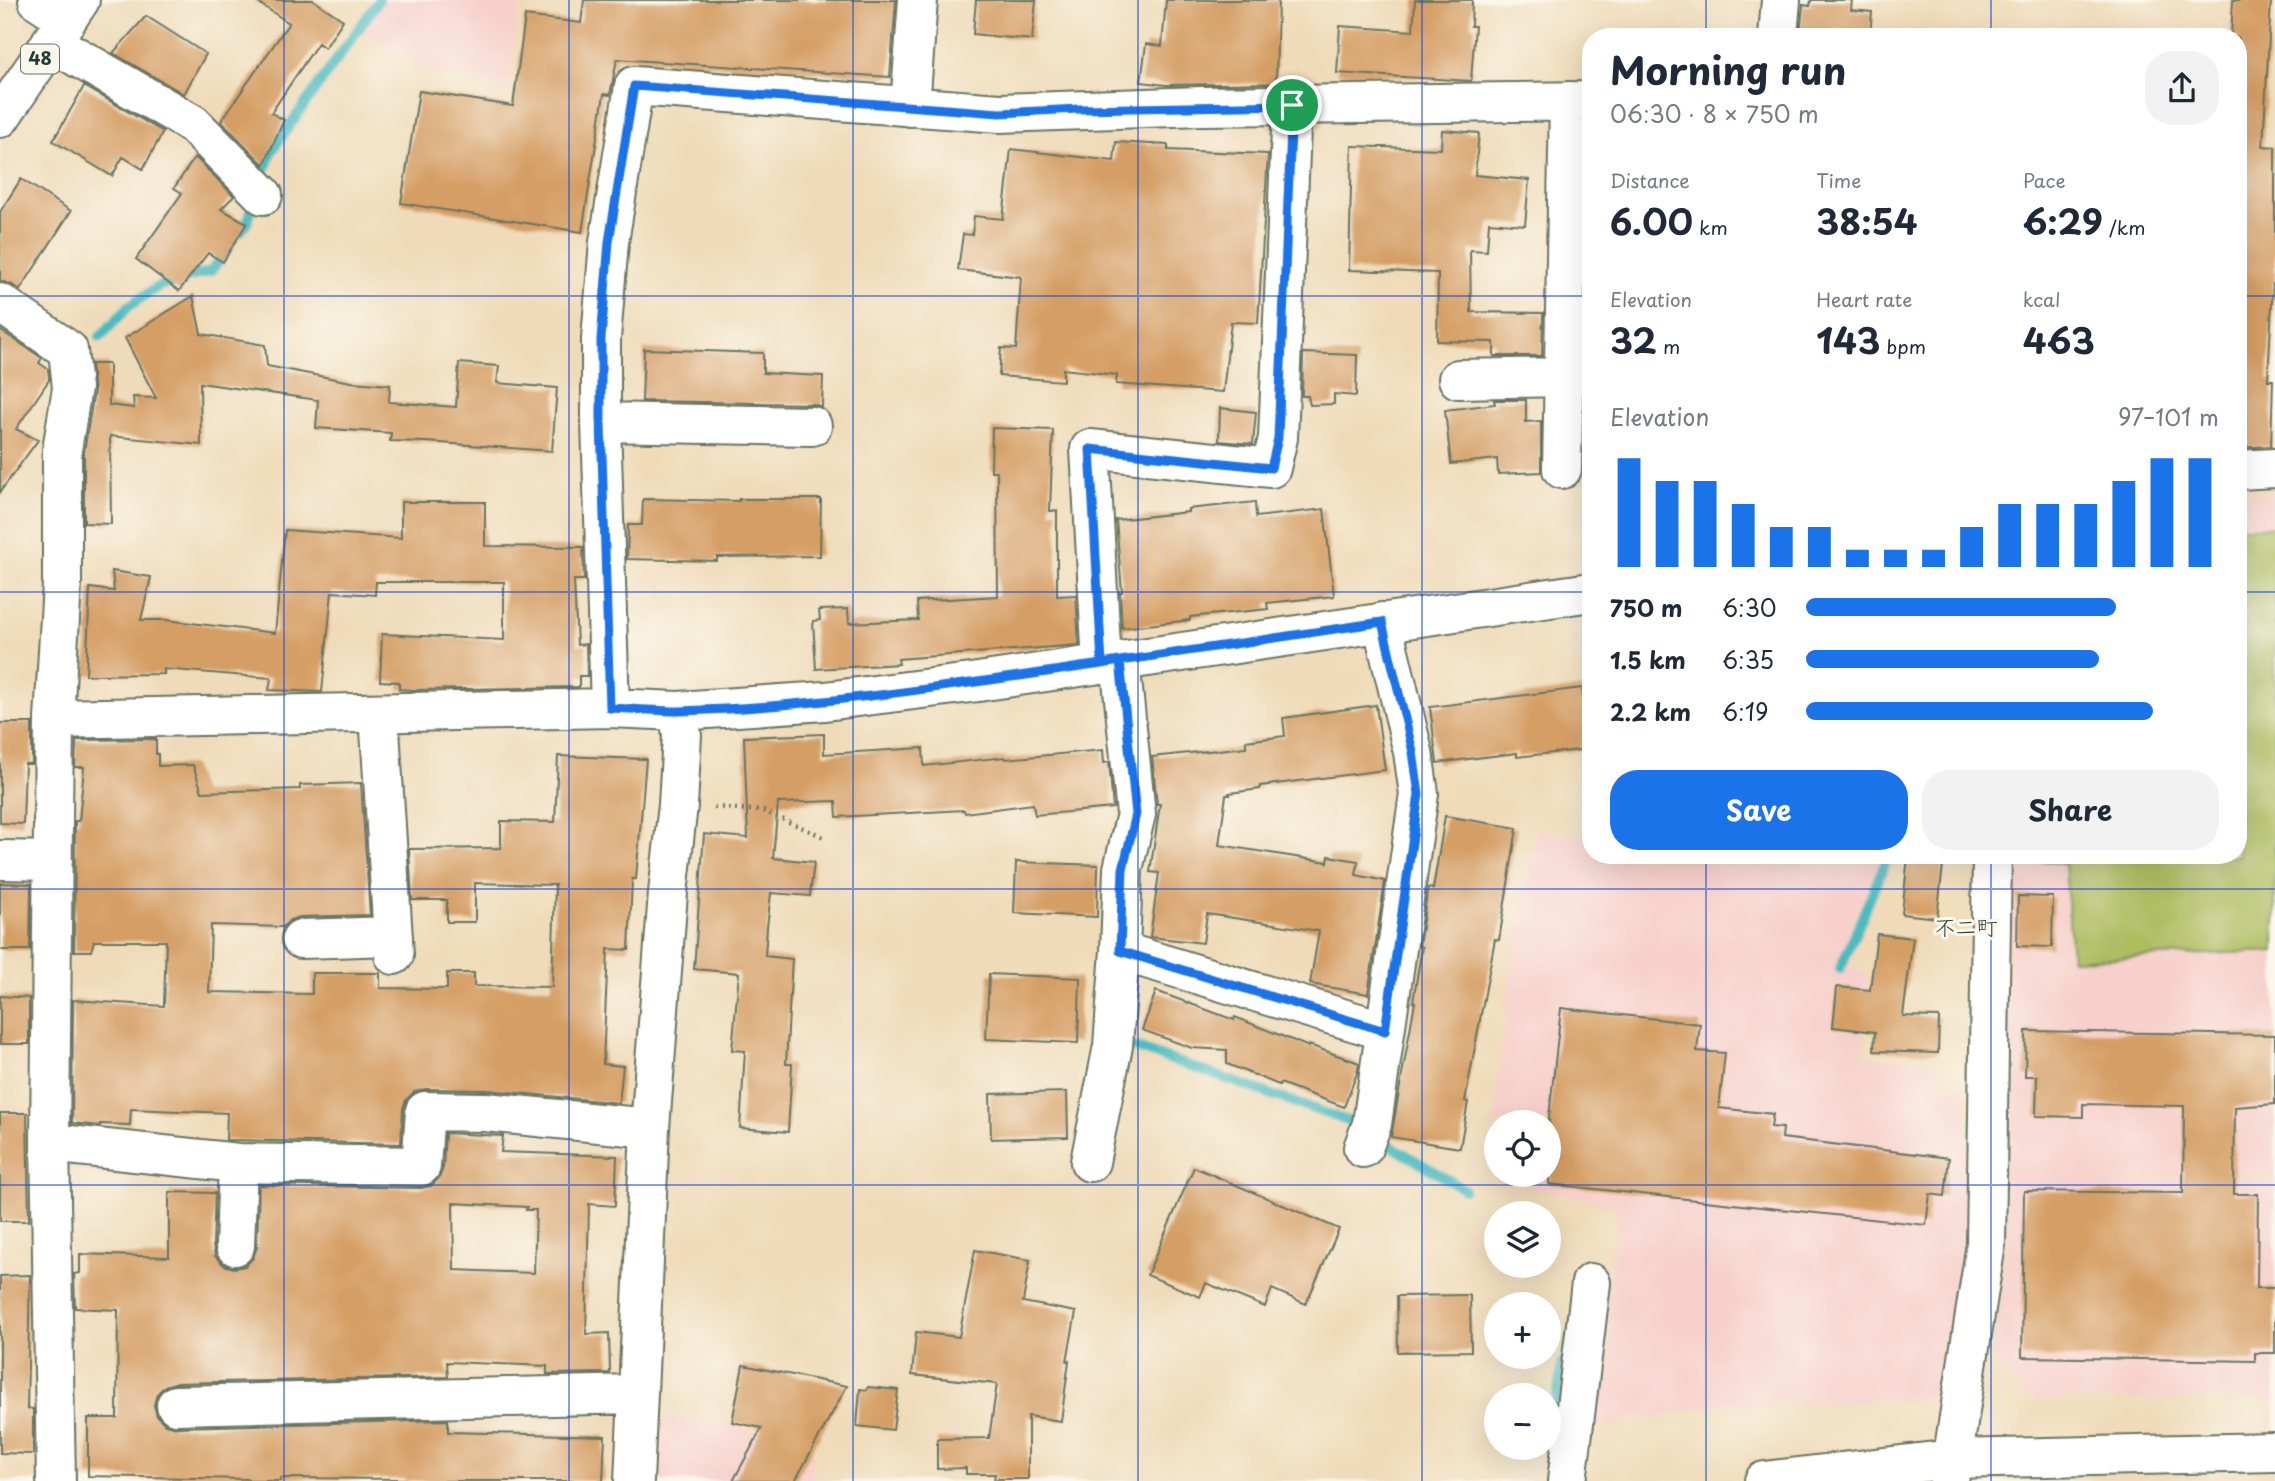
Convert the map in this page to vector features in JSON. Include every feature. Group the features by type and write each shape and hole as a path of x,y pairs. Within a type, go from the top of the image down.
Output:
{"street":[{"path":"910,107 918,0"},
{"path":"1779,28 1781,0"},
{"path":"59,15 192,124 263,195"},
{"name":"48","path":"0,118 59,15"},
{"path":"610,708 601,339 609,242 634,86 1000,113 1079,109 1580,101 1564,377 1562,469"},
{"path":"1090,1162 1112,1046 1123,869 1136,814 1111,662 1090,449 1271,468 1278,438 1292,105"},
{"path":"0,303 68,350 72,388 62,450 62,584 54,719 50,1143 56,1481"},
{"path":"1458,379 1564,377"},
{"path":"601,422 812,426"},
{"path":"2247,470 2275,468"},
{"path":"54,719 610,708 678,711 825,701 1582,593"},
{"path":"1368,1136 1419,794 1413,752 1382,622"},
{"path":"634,1481 650,1128 682,735 678,711"},
{"path":"301,939 393,946 379,713"},
{"path":"0,860 53,861"},
{"path":"1950,1470 1986,1244 1992,864"},
{"path":"1120,951 1385,1031"},
{"path":"50,1143 238,1163 421,1166 425,1111 485,1112 650,1128"},
{"path":"235,1246 238,1163"},
{"path":"1567,1481 1591,1283"},
{"path":"176,1405 638,1394"},
{"path":"1770,1481 2275,1452"}],"path":[{"path":"678,804 763,811 824,837"}],"shaded area":[{"path":"384,0 520,0 507,92 420,67 360,33"},
{"path":"2247,494 2275,494 2275,1400 2025,1399 1992,1350 2005,1248 2008,864 2247,864"},
{"path":"1535,830 1582,837 1582,864 1889,864 1849,965 1868,975 1862,1056 1938,1063 1935,1087 1966,1087 1966,1224 1936,1399 1711,1407 1597,1427 1616,1206 1525,1187 1561,1187 1561,1110 1495,1110 1512,960"},
{"path":"656,1418 725,1422 814,1454 812,1481 653,1481"}],"green space":[{"path":"2247,527 2275,527 2275,951 2072,960 2065,864 2247,864"}],"building":[{"path":"254,0 313,0 343,20 325,48 318,43 271,113 284,120 264,165 221,121 289,23"},
{"path":"584,0 896,0 890,77 617,59 610,95 604,94 582,232 401,203 419,91 513,106 525,16 581,23"},
{"path":"976,0 1036,0 1032,40 973,34"},
{"path":"1166,0 1278,0 1276,83 1166,85 1141,82 1146,44 1162,46"},
{"path":"1415,0 1472,0 1471,26 1475,26 1471,81 1337,73 1340,26 1413,31"},
{"path":"1811,0 1852,0 1851,10 1872,12 1871,28 1801,28 1803,5 1810,6"},
{"path":"2233,0 2271,0 2263,146 2275,147 2275,284 2268,380 2273,380 2271,446 2247,447 2247,28 2231,28"},
{"path":"146,16 206,54 184,94 113,53"},
{"path":"84,86 163,132 143,169 123,157 112,176 53,141"},
{"path":"1442,130 1479,133 1475,175 1529,180 1525,225 1489,222 1487,251 1470,250 1471,312 1543,313 1542,356 1494,356 1494,342 1437,341 1438,273 1349,270 1352,146 1441,149"},
{"path":"1116,142 1168,145 1168,150 1268,154 1258,323 1231,322 1223,392 1116,384 1117,375 1063,369 1063,381 999,376 1001,348 1016,349 1021,277 958,270 963,234 972,235 974,216 1003,219 1011,149 1114,161"},
{"path":"195,157 234,196 221,209 247,223 223,262 208,253 179,291 136,259 182,193 174,188"},
{"path":"21,179 71,211 20,290 0,281 0,212"},
{"path":"193,296 201,334 265,345 267,366 351,382 390,385 389,402 456,407 459,363 499,366 497,383 557,388 552,451 390,441 391,433 316,428 318,400 200,383 201,445 110,436 111,524 84,523 84,452 94,391 91,364 109,364 109,405 134,408 133,397 156,398 125,338"},
{"path":"0,330 42,358 39,363 48,369 49,380 16,429 38,440 0,492"},
{"path":"644,349 763,353 763,373 823,376 822,407 812,404 642,401"},
{"path":"1303,353 1357,355 1356,396 1334,394 1334,404 1310,405 1308,396 1302,396"},
{"path":"1494,400 1526,400 1526,422 1541,421 1541,472 1498,474 1497,459 1451,464 1445,410 1495,404"},
{"path":"1220,408 1256,412 1253,444 1219,441"},
{"path":"992,428 1053,430 1050,511 1057,511 1057,596 1076,595 1079,645 898,659 899,664 816,669 813,621 820,620 819,610 848,609 849,623 918,620 917,601 998,596 997,471 991,471"},
{"path":"643,499 821,499 820,556 717,557 717,561 627,559 628,525 642,525"},
{"path":"401,502 485,502 485,546 583,547 584,580 574,580 577,645 586,644 587,676 579,676 579,687 414,690 399,689 399,682 380,681 382,634 504,640 504,582 376,582 375,595 332,592 322,692 269,690 271,678 164,669 164,674 86,675 90,588 114,591 112,571 151,577 141,620 166,620 275,633 285,530 401,538"},
{"path":"1255,502 1256,517 1324,509 1334,596 1267,603 1268,609 1190,617 1190,620 1122,628 1116,520"},
{"path":"1582,688 1582,750 1517,757 1517,753 1437,763 1430,707"},
{"path":"1376,705 1385,770 1260,786 1260,789 1229,793 1230,795 1226,795 1219,845 1328,862 1329,856 1358,861 1356,875 1385,881 1368,994 1310,984 1319,931 1207,914 1203,943 1150,937 1159,873 1150,872 1160,804 1157,804 1152,757 1246,747 1246,741 1285,736 1283,718"},
{"path":"0,723 32,723 32,764 25,764 23,824 0,823"},
{"path":"824,734 824,754 923,748 924,766 1103,750 1104,763 1109,762 1113,808 1035,815 1033,804 965,813 964,810 837,817 836,801 778,803 773,858 814,862 810,896 771,893 767,927 765,956 792,959 786,1064 792,1064 788,1132 740,1128 745,1051 732,1050 739,973 694,969 704,834 748,838 744,737"},
{"path":"156,739 158,766 193,765 202,792 300,789 300,785 361,783 370,915 300,917 290,920 283,927 211,925 209,992 312,994 312,973 380,973 380,988 447,989 447,973 474,973 474,986 552,987 555,885 475,883 475,922 447,922 447,900 412,900 409,849 501,848 501,821 555,822 558,756 646,759 636,879 632,879 629,950 608,949 603,1064 623,1066 619,1103 487,1090 425,1089 414,1092 406,1100 401,1144 226,1140 227,1113 131,1109 130,1125 72,1123 73,1000 164,1006 166,941 94,941 91,951 74,951 75,821 79,821 84,767 75,767 76,740"},
{"path":"1445,816 1517,828 1499,940 1495,939 1465,1101 1468,1102 1460,1148 1391,1137 1415,1002 1422,947 1419,946 1428,888 1433,889"},
{"path":"1016,862 1098,865 1097,917 1014,913"},
{"path":"1907,864 1943,864 1937,918 1902,914"},
{"path":"0,883 31,884 30,950 0,950"},
{"path":"2018,896 2053,897 2052,947 2017,946"},
{"path":"1877,934 1913,938 1903,1016 1939,1017 1938,1053 1874,1051 1875,1032 1833,1027 1837,987 1870,990"},
{"path":"989,974 1080,978 1078,1043 986,1039"},
{"path":"1156,991 1359,1063 1344,1107 1227,1064 1227,1050 1192,1048 1142,1030"},
{"path":"0,996 29,998 29,1044 0,1044"},
{"path":"1561,1008 1700,1024 1697,1051 1725,1053 1719,1108 1773,1114 1771,1127 1783,1128 1782,1138 1949,1158 1945,1196 1930,1194 1926,1225 1561,1185 1561,1110 1550,1110"},
{"path":"2026,1031 2275,1035 2275,1104 2235,1107 2234,1194 2258,1194 2257,1288 2275,1288 2275,1353 2255,1353 2255,1361 2022,1357 2024,1191 2183,1193 2184,1106 2083,1104 2083,1117 2036,1116 2037,1076 2025,1076"},
{"path":"1067,1092 1068,1137 991,1139 990,1094"},
{"path":"0,1113 27,1113 29,1221 0,1221"},
{"path":"445,1133 503,1136 501,1152 617,1156 615,1206 589,1204 586,1334 609,1333 610,1373 547,1374 547,1366 447,1362 448,1377 175,1383 165,1386 157,1394 154,1405 157,1416 165,1424 177,1427 448,1420 448,1432 605,1436 603,1481 280,1478 280,1481 248,1481 88,1476 88,1418 117,1418 118,1310 75,1308 74,1274 80,1273 80,1254 169,1257 169,1192 215,1193 215,1256 224,1265 234,1268 245,1266 253,1258 257,1247 259,1185 421,1188 431,1186 439,1178 443,1168","holes":["453,1203 527,1207 526,1210 536,1210 534,1273 454,1270"]},
{"path":"1194,1167 1339,1229 1306,1304 1272,1289 1265,1307 1206,1283 1200,1297 1147,1275"},
{"path":"975,1250 1030,1260 1023,1302 1076,1312 1067,1361 1061,1421 1028,1416 1028,1479 994,1479 995,1474 966,1474 966,1468 937,1469 937,1439 989,1438 997,1384 912,1375 916,1332 959,1337"},
{"path":"30,1275 27,1409 33,1409 33,1454 0,1453 0,1276"},
{"path":"1470,1295 1471,1351 1398,1352 1397,1296"},
{"path":"743,1365 847,1386 795,1481 733,1481 762,1428 732,1422"},
{"path":"868,1387 898,1390 893,1430 857,1426 860,1389 867,1390"}],"waterway":[{"path":"261,181 271,152 379,0"},
{"path":"240,232 247,223 256,196"},
{"path":"100,337 129,306 159,286 211,271 228,248"},
{"path":"1840,969 1885,864"},
{"path":"1128,1045 1351,1122 1464,1189"},
{"path":"1559,1383 1562,1362"}],"district":[{"name":"不二町","path":"1966,928"}],"route":[{"path":"1292,105 1000,113 634,86 609,242 601,339 610,708 678,711 825,701 971,683 1102,664 1120,661 1136,814 1123,869 1120,951 1385,1031 1419,794 1413,752 1382,622 1120,661 1102,664 1090,449 1271,468 1278,438 1292,105"}]}
